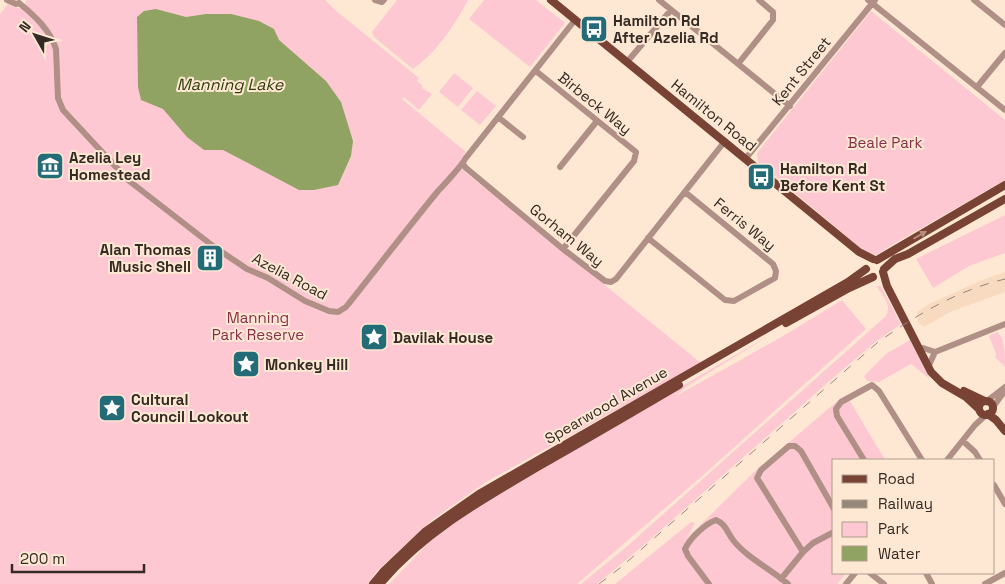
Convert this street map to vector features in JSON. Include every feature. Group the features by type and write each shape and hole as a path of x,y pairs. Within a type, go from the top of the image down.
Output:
{"main road":[{"name":"Hamilton Road","path":"551,0 859,252 875,260"},
{"path":"875,260 1005,186"},
{"name":"Spearwood Avenue","path":"380,584 400,562 428,537 481,499 840,293 879,274 895,259 908,254 1005,198"},
{"name":"Hamilton Road","path":"859,252 868,274 879,274"},
{"path":"875,260 882,262 879,274 937,374 947,383 987,408 1005,425"},
{"name":"Spearwood Avenue","path":"373,584 426,531 479,494 848,282 875,260"},
{"path":"921,347 918,348 936,378 951,389 987,408 1005,431"},
{"path":"385,584 400,562"}],"street":[{"path":"7,0 16,4 21,1"},
{"path":"375,0 382,2 384,0"},
{"path":"659,0 790,106"},
{"path":"738,64 773,20 773,12 759,0"},
{"path":"974,0 1005,25"},
{"name":"Azelia Road","path":"21,1 41,22 54,42 58,98 63,110 128,180 213,246 248,269 268,278 302,299 329,311 338,312 346,307 423,210 463,164 465,159 576,20"},
{"path":"871,1 1005,110"},
{"name":"Kent Street","path":"746,158 790,106 871,1"},
{"path":"627,62 671,10"},
{"path":"977,87 1005,53"},
{"name":"Birbeck Way","path":"536,71 636,152 634,161 563,249"},
{"path":"498,117 523,137"},
{"path":"560,167 597,121"},
{"name":"Gorham Way","path":"463,164 563,249 605,281 611,282 616,279 725,142"},
{"name":"Ferris Way","path":"648,238 725,300 734,301 775,278 776,271 773,264 685,192"},
{"path":"921,347 935,352 1004,326"},
{"path":"930,363 935,352"},
{"path":"863,459 837,416 836,409 841,402 868,386 872,386 876,387 879,391 919,459"},
{"path":"948,459 1005,387"},
{"path":"987,408 1005,391"},
{"path":"961,443 979,459"},
{"path":"802,552 757,478 760,470 789,446 795,446 801,451 832,505"},
{"path":"995,487 1005,504"},
{"path":"709,584 685,549 687,543 710,522 716,520 723,523 744,551 788,584"},
{"path":"781,579 802,552 813,543 832,533"},
{"path":"985,584 990,576 1005,573"},
{"path":"846,584 854,574"},
{"path":"871,574 884,584"}],"shaded area":[{"path":"1005,272 1005,292 950,312 924,327 918,322 917,312 929,304"}],"green space":[{"name":"Manning Park Reserve","path":"26,0 325,0 419,78 417,81 423,86 422,88 432,94 419,110 404,97 402,99 466,152 461,159 465,172 701,363 486,482 432,520 376,572 368,584 0,584 0,14 8,4 21,8 25,6"},
{"path":"397,0 468,0 444,38 413,69 374,37 372,32"},
{"path":"484,0 536,0 565,23 530,67 469,19"},
{"name":"Beale Park","path":"871,11 1005,120 1005,180 877,255 865,252 758,162 757,153"},
{"path":"454,73 473,88 458,107 439,92"},
{"path":"477,91 496,106 480,125 461,110"},
{"path":"1005,215 1005,253 969,266 933,288 916,259"},
{"path":"880,285 901,324 874,343 833,378 597,584 581,584 625,548 885,317 888,305 877,287"},
{"path":"842,300 866,329 700,478 577,584 389,584 437,534 502,490 770,335 686,387 676,396 785,335"},
{"path":"997,332 1000,334 1003,342 1005,367 995,357 996,354 989,336"},
{"path":"910,340 930,379 911,364 879,382 867,381 864,376 886,354"},
{"path":"847,396 884,459 832,459 832,574 845,574 837,584 615,584 691,522 695,523 687,538 754,472 835,403"}],"water":[{"name":"Manning Lake","path":"156,9 186,17 206,14 231,14 259,21 274,29 279,40 326,81 341,102 353,141 351,156 338,185 314,190 299,190 223,150 204,150 187,137 163,109 141,100 138,87 137,17 144,11"}],"railway":[{"path":"599,584 620,568 877,343 922,313 971,290 1005,279"}],"place":[{"name":"Hamilton Rd After Azelia Rd","path":"594,29"},
{"name":"Azelia Ley Homestead","path":"50,166"},
{"name":"Hamilton Rd Before Kent St","path":"761,177"},
{"name":"Alan Thomas Music Shell","path":"210,258"},
{"name":"Davilak House","path":"374,337"},
{"name":"Monkey Hill","path":"246,364"},
{"name":"Cultural Council Lookout","path":"112,408"}]}
